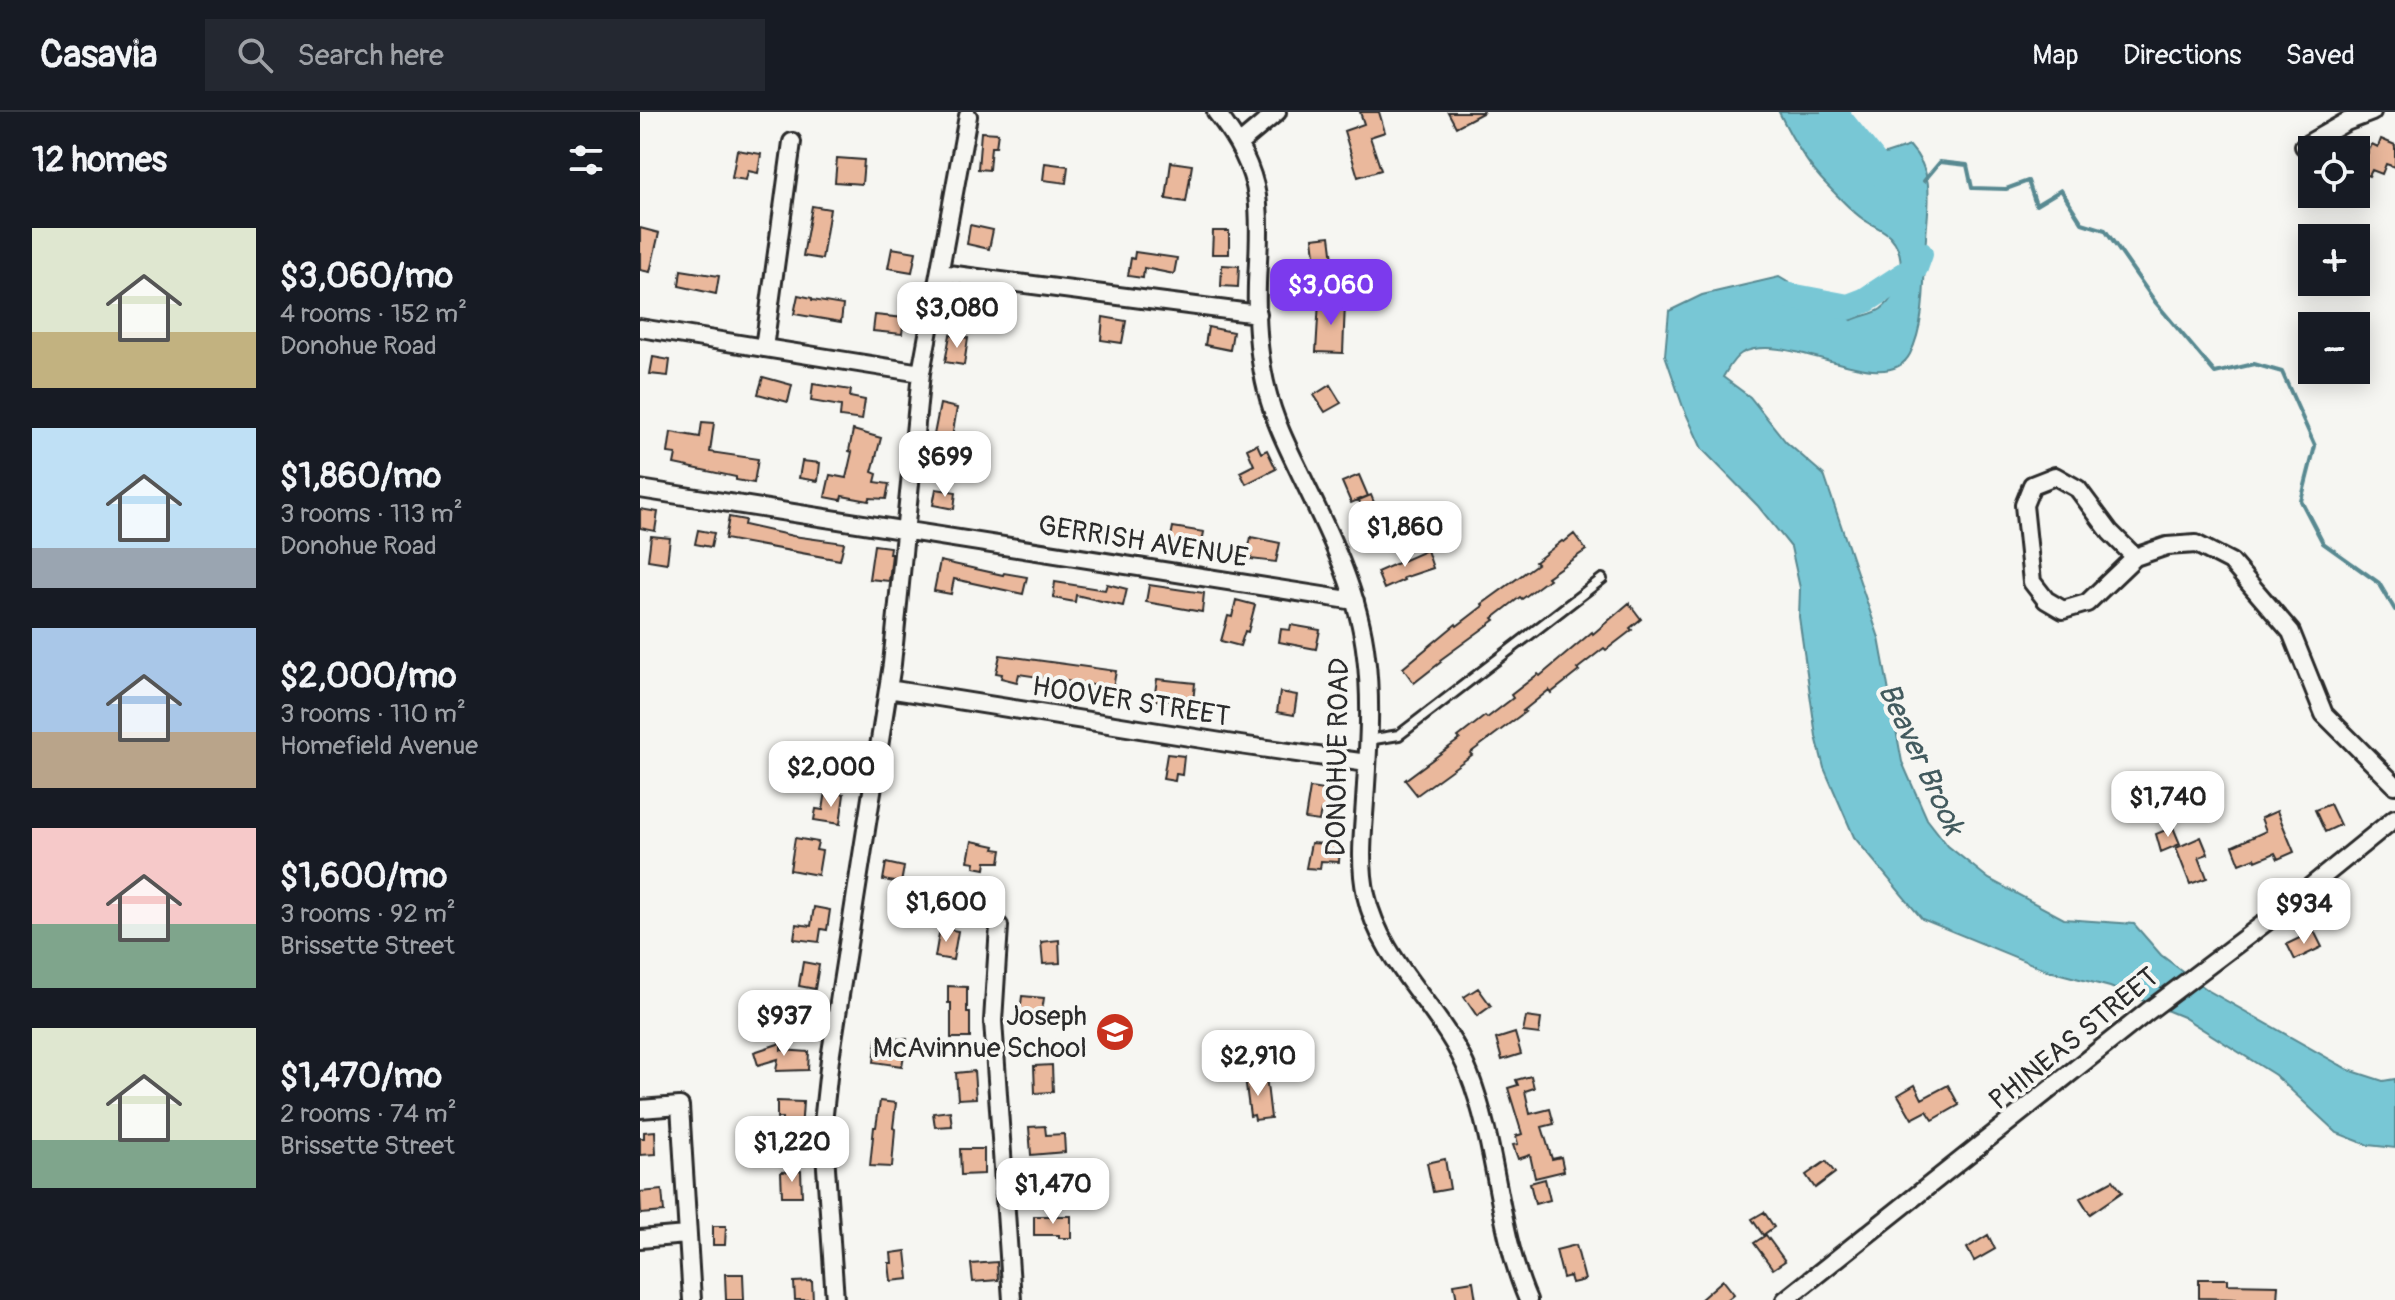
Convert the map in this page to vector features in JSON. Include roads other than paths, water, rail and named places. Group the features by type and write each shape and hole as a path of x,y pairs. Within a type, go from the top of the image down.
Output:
{"street":[{"name":"DONOHUE ROAD","path":"1216,112 1239,144 1257,195 1258,334 1262,371 1274,415 1338,554 1355,601 1366,654 1368,740 1362,860 1370,912 1384,941 1449,1035 1469,1073 1483,1117 1511,1249 1528,1300"},
{"path":"1239,144 1277,112"},
{"path":"2322,136 2372,112"},
{"path":"835,1300 823,1123 830,1059 888,689 921,373 968,116"},
{"path":"764,348 792,142"},
{"path":"940,273 1258,314"},
{"path":"640,328 921,373"},
{"path":"2135,557 2110,532 2078,489 2055,476 2032,485 2024,505 2032,582 2046,600 2063,610 2087,603 2135,557 2167,546 2196,544 2231,562 2291,632 2324,714 2395,785"},
{"name":"GERRISH AVENUE","path":"640,489 1355,601"},
{"name":"HOOVER STREET","path":"888,689 1367,763"},
{"name":"PHINEAS STREET","path":"1785,1300 2395,818"},
{"path":"999,926 993,1021 1012,1300"},
{"path":"640,1109 680,1106 692,1300"},
{"path":"640,1239 686,1235"}],"lane":[{"path":"1368,740 1399,735 1602,579"}],"water":[{"path":"1779,112 1839,112 1844,136 1851,146 1873,158 1910,146 1927,179 1929,201 1922,312 1910,354 1898,366 1880,370 1858,368 1784,350 1761,348 1739,355 1723,377 1750,397 1786,442 1824,475 1879,638 1902,762 1927,819 1948,846 1989,879 2064,919 2134,924 2161,955 2209,991 2349,1070 2383,1081 2395,1079 2395,1148 2368,1145 2337,1133 2275,1075 2183,1017 2110,987 2049,971 1922,919 1854,837 1824,768 1816,736 1799,617 1800,588 1791,547 1758,506 1702,449 1665,355 1669,311 1702,295 1779,277 1852,320 1881,309 1894,294 1901,263 1896,244 1890,236 1853,211 1820,177 1800,150"}],"waterway":[{"name":"Beaver Brook","path":"1834,112 1890,185"},
{"path":"1924,181 1940,162 1967,165 1972,188 2006,189 2028,181 2036,205 2061,190 2082,223 2105,230 2156,303 2215,373 2254,364 2282,372 2315,446 2301,501 2323,543 2379,583 2395,610"},
{"name":"Beaver Brook","path":"1785,295 1848,307 1866,300 1915,268 1920,254"}],"place":[{"name":"Joseph McAvinnue School","path":"1115,1032"}]}
